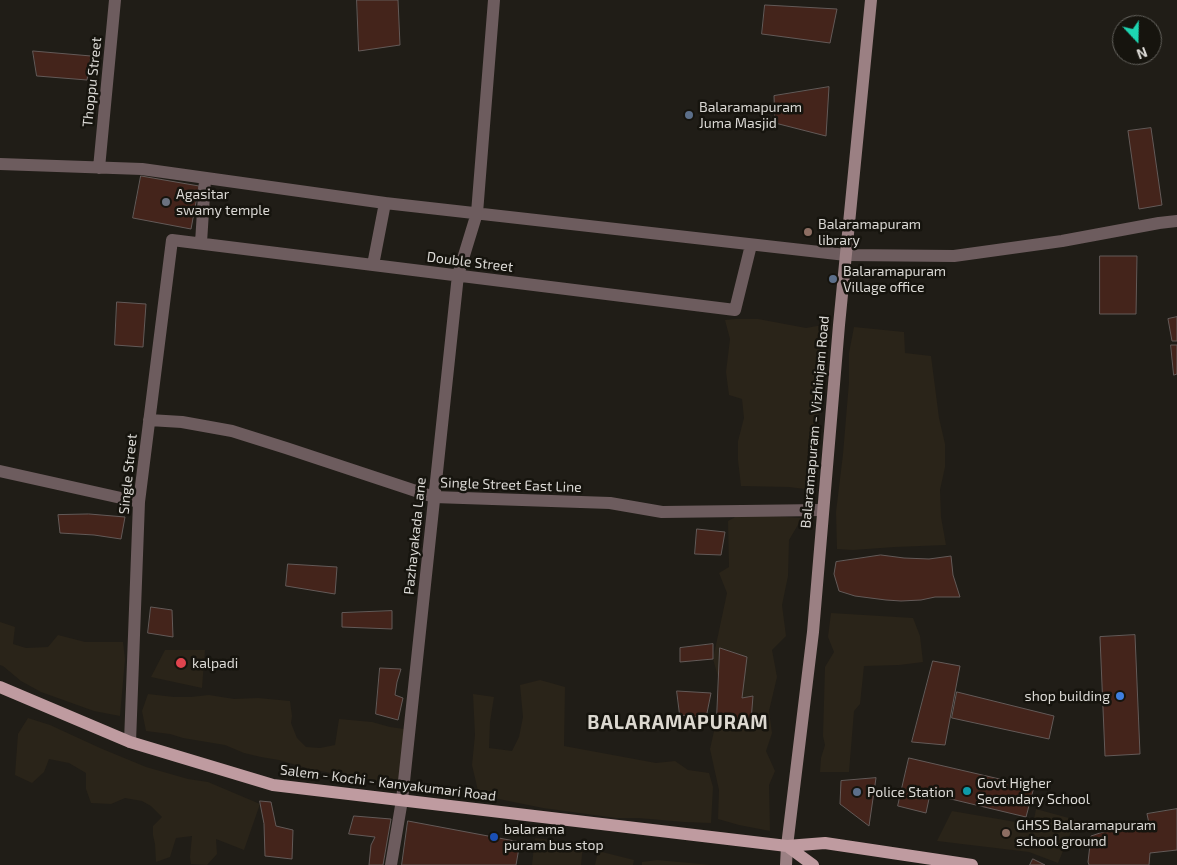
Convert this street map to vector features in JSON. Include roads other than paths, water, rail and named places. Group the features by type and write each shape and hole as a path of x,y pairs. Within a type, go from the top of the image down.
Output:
{"main road":[{"name":"Balaramapuram - Vizhinjam Road","path":"786,865 813,632 822,510 871,0"},
{"name":"Salem - Kochi - Kanyakumari Road","path":"0,686 130,742 272,785 787,846 825,843 972,865"},
{"path":"787,846 813,865"}],"street":[{"name":"Thoppu Street","path":"99,168 116,0"},
{"name":"Pazhayakada Lane","path":"391,865 402,800 458,275 477,213 494,0"},
{"path":"0,164 142,169 385,203 846,255 954,256 1062,241 1177,221"},
{"path":"201,243 206,179"},
{"path":"374,265 385,203"},
{"name":"Single Street","path":"130,742 139,502 172,240 201,243"},
{"name":"Double Street","path":"201,243 735,310 752,245"},
{"name":"Single Street East Line","path":"149,420 182,422 232,432 434,497 610,503 662,512 822,510"},
{"path":"0,471 139,502"}],"place":[{"name":"Balaramapuram Juma Masjid","path":"689,115"},
{"name":"Agasitar swamy temple","path":"166,202"},
{"name":"Balaramapuram library","path":"808,232"},
{"name":"Balaramapuram Village office","path":"833,279"},
{"name":"kalpadi","path":"181,663"},
{"name":"shop building","path":"1120,696"},
{"name":"Govt Higher Secondary School","path":"967,791"},
{"name":"Police Station","path":"857,792"},
{"name":"GHSS Balaramapuram school ground","path":"1006,833"},
{"name":"balarama puram bus stop","path":"494,837"}],"district":[{"name":"BALARAMAPURAM","path":"678,723"}]}
